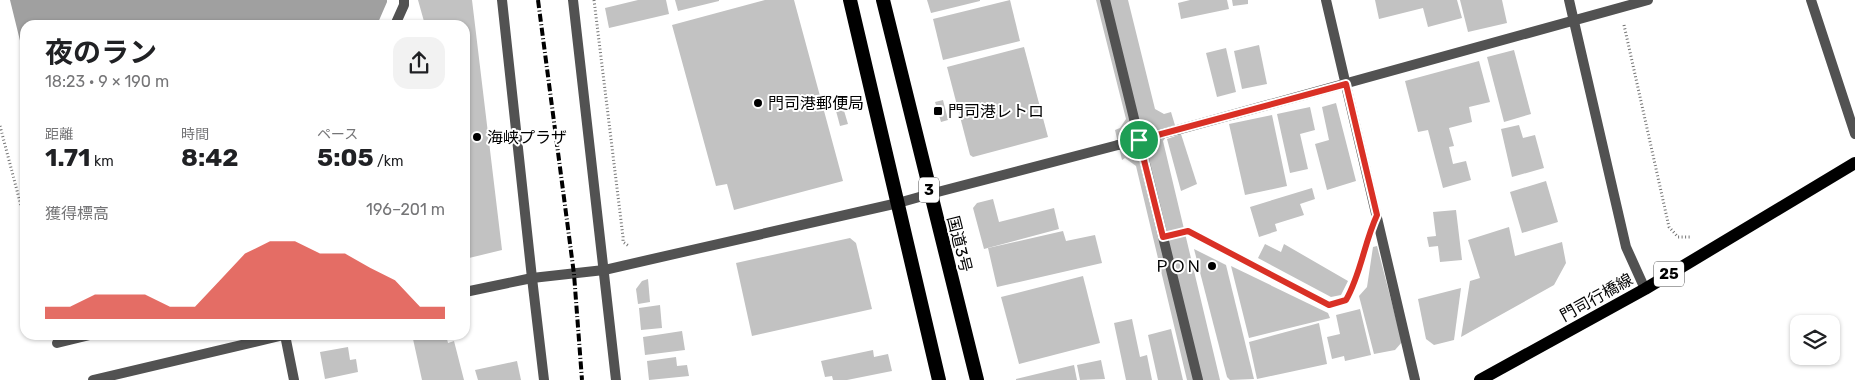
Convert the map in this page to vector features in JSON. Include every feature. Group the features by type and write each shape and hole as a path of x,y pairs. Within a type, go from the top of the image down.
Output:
{"highway":[{"name":"3","path":"850,0 939,380"},
{"name":"国道3号","path":"882,0 977,380"}],"main road":[{"name":"門司行橋線","path":"1480,380 1645,289 1855,163"}],"street":[{"path":"397,20 404,5 404,0"},
{"path":"502,0 544,380"},
{"path":"573,0 616,380"},
{"path":"1105,0 1198,380"},
{"path":"1326,0 1415,380"},
{"path":"1569,0 1626,247 1645,289"},
{"path":"470,291 532,278 604,270 898,203 1177,130 1648,0"},
{"path":"1811,0 1855,134"},
{"path":"57,343 69,340"},
{"path":"93,380 263,340"},
{"path":"285,340 294,380"}],"path":[{"path":"594,0 623,242 627,246 635,247"},
{"path":"1619,8 1669,227 1678,237 1688,238 1698,234"},
{"path":"0,126 20,203"},
{"path":"1163,237 1188,231 1329,305 1346,300 1356,284 1368,234 1377,215"}],"shaded area":[{"path":"10,0 387,0 379,20 20,20 20,41"}],"building":[{"name":"海峡プラザ","path":"418,0 472,0 502,250 470,258 470,20 424,20"},
{"path":"638,0 666,0 669,14 609,28 605,8"},
{"path":"675,0 719,0 719,1 678,11"},
{"name":"門司港郵便局","path":"765,0 794,0 843,181 734,210 727,184 716,186 672,25"},
{"path":"927,0 980,0 980,1 931,13"},
{"path":"1010,0 1020,41 943,60 933,19"},
{"path":"1096,0 1128,0 1155,109 1164,114 1171,112 1177,132 1168,134 1163,141 1220,380 1187,380 1136,166 1125,158 1122,160 1115,130 1120,128 1126,119"},
{"path":"1190,0 1227,0 1229,9 1181,19 1178,3"},
{"path":"1232,0 1248,0 1248,4 1233,6"},
{"path":"1375,0 1457,0 1462,18 1428,27 1423,8 1379,19"},
{"path":"1460,0 1502,0 1507,23 1468,32"},
{"path":"1259,45 1267,84 1242,89 1234,51"},
{"path":"1024,47 1048,137 973,157 970,155 947,67"},
{"path":"1226,48 1236,92 1217,97 1206,53"},
{"path":"1514,50 1531,114 1504,122 1487,57"},
{"path":"1479,61 1490,102 1469,107 1472,122 1449,128 1454,146 1449,147 1453,164 1466,161 1471,180 1443,188 1428,130 1418,132 1405,81"},
{"path":"943,100 948,120 941,122 935,102"},
{"path":"1336,103 1356,181 1327,190 1315,144 1329,140 1322,107"},
{"path":"842,104 848,124 840,126 835,107"},
{"path":"1310,107 1315,130 1300,134 1308,169 1290,173 1277,114"},
{"path":"1272,115 1287,186 1245,195 1229,124"},
{"path":"1519,125 1523,138 1535,135 1544,168 1512,177 1501,129"},
{"path":"1181,134 1197,184 1181,191 1167,139"},
{"path":"1546,181 1558,222 1522,233 1510,192"},
{"path":"1312,188 1315,199 1300,204 1304,215 1275,224 1277,231 1259,237 1250,207"},
{"path":"993,199 999,222 1054,208 1059,229 984,249 973,208 977,203"},
{"path":"1456,210 1462,260 1440,262 1438,246 1429,247 1427,237 1436,236 1433,212"},
{"path":"1509,227 1515,256 1562,242 1566,263 1554,285 1461,337 1470,281 1480,278 1468,240"},
{"path":"1063,231 1066,241 1095,235 1102,263 997,287 988,248"},
{"path":"850,238 856,243 872,309 752,336 736,263"},
{"path":"1265,244 1281,252 1284,244 1348,281 1341,295 1331,297 1258,258"},
{"path":"1377,246 1402,342 1395,350 1374,354 1359,296 1367,287 1373,247"},
{"path":"1194,249 1226,265 1254,379 1230,380 1227,377"},
{"path":"1231,266 1328,313 1330,318 1249,338"},
{"path":"1083,276 1100,343 1019,364 1001,297"},
{"path":"648,279 650,302 638,304 636,289 642,281"},
{"path":"1461,288 1454,340 1434,345 1426,339 1418,299"},
{"path":"660,305 662,328 641,330 639,308"},
{"path":"1360,309 1371,355 1345,361 1344,356 1332,359 1327,337 1340,334 1336,315"},
{"path":"1132,319 1140,357 1147,355 1152,380 1126,380 1114,323"},
{"path":"1319,323 1327,364 1257,379 1249,342"},
{"path":"1171,329 1183,380 1158,380 1148,335"},
{"path":"682,331 685,350 645,355 643,337"},
{"path":"413,340 447,340 448,343 454,341 464,380 422,380"},
{"path":"348,347 350,360 356,359 358,372 325,379 320,352"},
{"path":"873,350 874,357 888,354 892,371 847,380 833,380 832,376 825,377 821,361"},
{"path":"676,357 677,366 687,365 689,376 649,380 647,361"},
{"path":"1101,360 1105,379 1080,380 1077,365"},
{"path":"517,361 521,380 478,380 475,370"},
{"path":"1074,365 1077,380 1016,380 1016,379"}],"railway":[{"path":"538,0 574,274 582,380"}],"place":[{"name":"門司港郵便局","path":"758,103"},
{"name":"門司港レトロ","path":"938,111"},
{"name":"海峡プラザ","path":"477,137"},
{"name":"ＰＯＮ","path":"1212,266"}],"route":[{"path":"1346,84 1377,215 1368,234 1356,284 1346,300 1329,305 1188,231 1163,237 1139,140 1346,84"}]}
